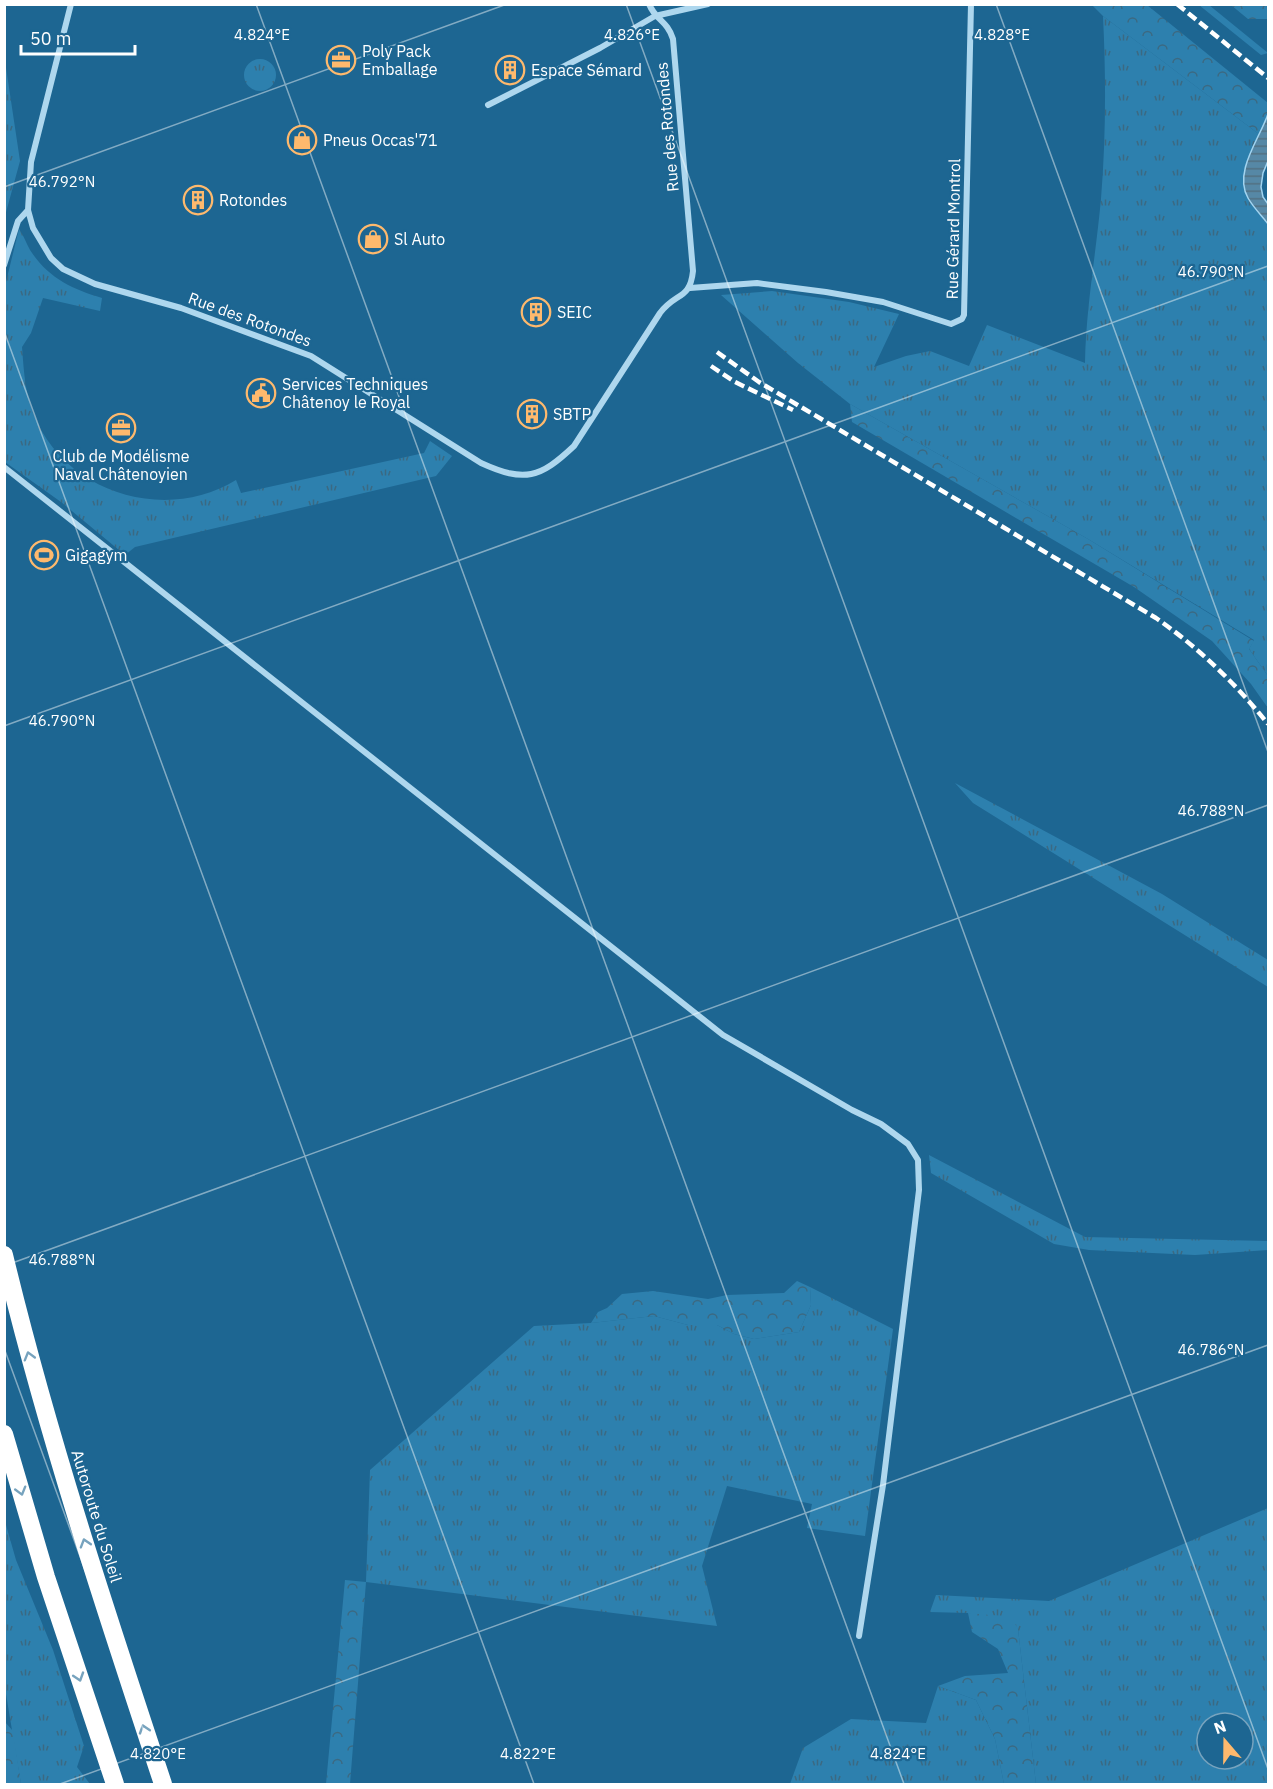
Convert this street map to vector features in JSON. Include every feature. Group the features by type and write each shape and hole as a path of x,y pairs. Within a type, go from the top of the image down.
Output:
{"highway":[{"name":"Autoroute du Soleil","path":"4,1255 27,1348 61,1466 163,1785"},
{"path":"4,1434 46,1577 115,1785"}],"street":[{"name":"Rue des Rotondes","path":"70,4 31,162 28,210 33,228 51,258 63,269 95,284 181,308 311,356 457,450 505,474 535,475 557,462 574,446 665,306 690,288 693,271 673,39 668,25 655,16 648,4"},
{"path":"488,105 600,48 655,16 708,4"},
{"name":"Rue Gérard Montrol","path":"690,288 757,283 884,302 951,324 962,319 964,315 971,4"},
{"path":"4,265 18,221 28,210"},
{"path":"4,467 723,1035 852,1110 881,1124 908,1144 918,1160 919,1190 883,1485 859,1636"}],"green space":[{"path":"1092,5 1147,5 1268,103 1268,114 1260,135 1103,16"},
{"path":"1199,5 1209,5 1268,53 1261,55"},
{"path":"1231,5 1268,5 1268,19 1248,19"},
{"path":"1103,16 1260,135 1247,164 1247,197 1268,224 1268,676 1249,649 1254,640 1088,539 850,404 798,363 721,295 772,291 849,302 899,314 874,367 930,351 969,366 987,325 1085,363 1104,153"},
{"path":"260,59 271,64 276,75 271,86 260,91 249,86 244,75 249,64"},
{"path":"5,61 20,161 4,216"},
{"path":"19,229 37,260 53,275 81,291 102,298 100,311 43,298 31,333 22,347 24,376 37,422 53,447 73,468 97,484 124,494 152,499 181,499 209,493 236,480 241,493 424,453 430,441 452,456 436,476 135,547 125,555 61,502 5,462 5,286"},
{"path":"850,404 1088,539 1254,641 1249,649 1268,676 1268,708 1251,684 1212,641 1134,587 852,422"},
{"path":"955,783 1162,894 1268,960 1268,987 973,803"},
{"path":"929,1155 1085,1237 1268,1241 1268,1250 1195,1255 1089,1250 1054,1244 931,1173"},
{"path":"797,1281 810,1287 811,1305 799,1332 754,1339 734,1334 717,1325 688,1325 654,1316 591,1323 598,1312 607,1308 622,1294 653,1291 708,1299 727,1295 784,1293"},
{"path":"810,1287 893,1329 865,1536 807,1528 812,1504 727,1486 702,1566 717,1626 366,1582 370,1470 534,1326 654,1316 688,1325 717,1325 734,1334 754,1339 799,1332 811,1305"},
{"path":"1268,1508 1268,1784 1036,1784 1018,1629 968,1613 930,1612 936,1595 1049,1601"},
{"path":"4,1518 16,1560 53,1650 84,1746 77,1767 90,1784 21,1784 5,1688"},
{"path":"345,1580 366,1582 350,1784 326,1784"},
{"path":"968,1613 1011,1617 1018,1629 1036,1784 1004,1784 995,1739 976,1700 938,1686 965,1676 1008,1673 998,1649 972,1632"},
{"path":"938,1686 976,1700 995,1739 1004,1784 790,1784 803,1748 851,1719 926,1723"},
{"path":"5,1722 13,1731 21,1784 5,1784"}],"shaded area":[{"path":"1268,114 1268,161 1261,187 1263,197 1268,204 1268,224 1248,198 1244,188 1244,177 1249,155"}],"railway":[{"path":"1177,4 1268,78"},
{"path":"717,352 759,382 1156,618 1216,667 1268,724"},
{"path":"711,366 735,382 793,410"}],"place":[{"name":"Poly Pack Emballage","path":"341,60"},
{"name":"Espace Sémard","path":"510,70"},
{"name":"Pneus Occas'71","path":"302,140"},
{"name":"Rotondes","path":"198,200"},
{"name":"Sl Auto","path":"373,239"},
{"name":"SEIC","path":"536,312"},
{"name":"Services Techniques Châtenoy le Royal","path":"261,393"},
{"name":"SBTP","path":"532,414"},
{"name":"Club de Modélisme Naval Châtenoyien","path":"121,428"},
{"name":"Gigagym","path":"44,555"}]}
